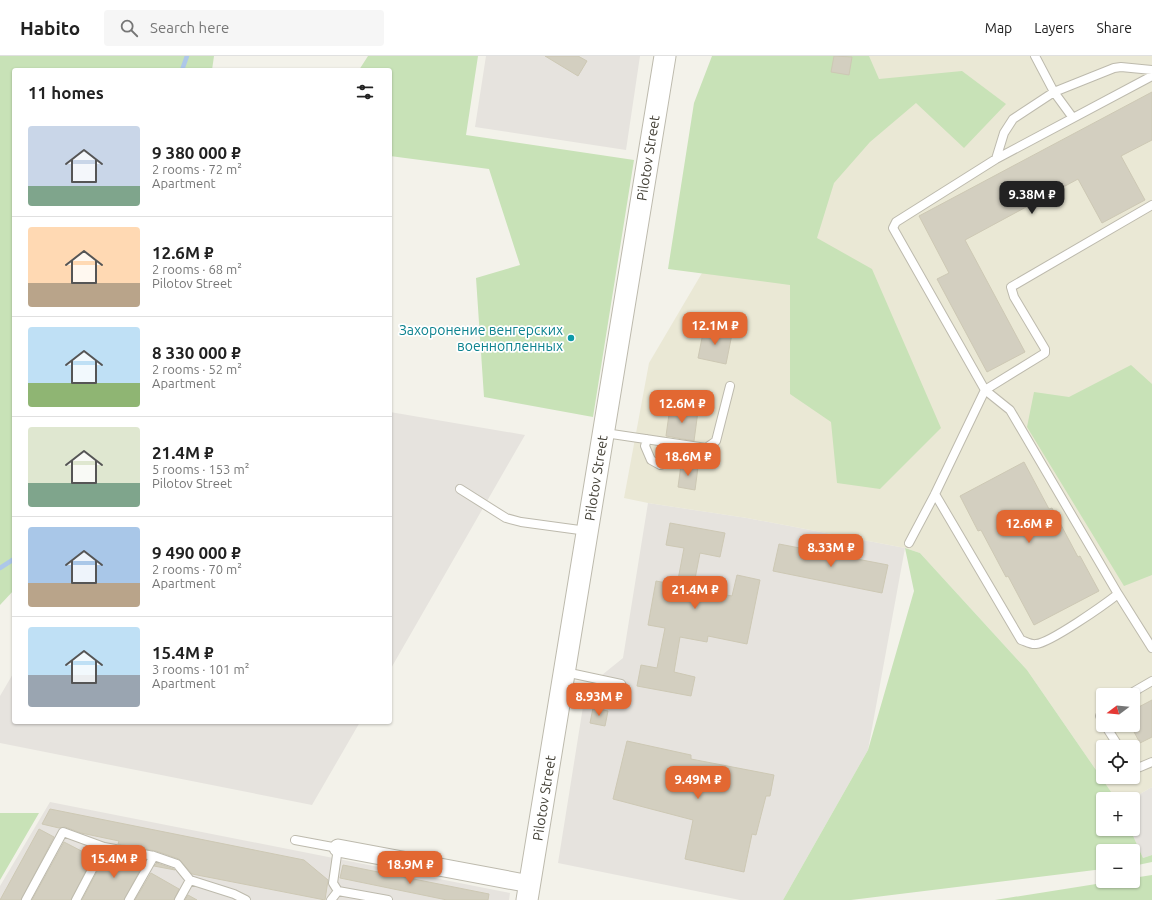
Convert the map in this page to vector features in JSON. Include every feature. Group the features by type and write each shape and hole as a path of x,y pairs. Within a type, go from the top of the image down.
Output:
{"street":[{"name":"Pilotov Street","path":"529,892 604,433 663,57"},
{"path":"338,848 529,892"}],"lane":[{"path":"1035,56 1054,92 1073,118"},
{"path":"996,159 1004,133 1013,119 1054,92 1114,68 1121,67 1152,70"},
{"path":"1152,76 996,159 896,222 893,228 985,390 1010,410 1118,594 1152,648"},
{"path":"909,543 935,494 985,390 1045,352 1014,297 1011,290 1012,285 1152,205"},
{"path":"604,433 706,448 716,441 730,386"},
{"path":"647,439 645,446 651,460 660,465 668,463 677,457 682,445"},
{"path":"460,489 506,518 521,522 588,531"},
{"path":"935,494 1021,640 1035,645 1046,641 1098,609 1118,594"},
{"path":"564,672 621,684"},
{"path":"1140,688 1152,681"},
{"path":"1140,767 1152,762"},
{"path":"26,900 63,832 104,847 154,856 177,864 190,880 232,897 246,900"},
{"path":"296,840 338,848 333,883 338,890 388,900"},
{"path":"76,900 104,847"},
{"path":"129,900 154,856"},
{"path":"179,900 190,880"},
{"path":"331,900 338,890"}],"shaded area":[{"path":"486,56 640,56 626,150 475,127"},
{"path":"824,56 1152,56 1152,787 1140,794 1140,792 1111,792 1106,784 1140,784 1140,740 1096,740 1096,770 1027,670 920,553 905,548 747,518 624,498 649,363 722,239"},
{"path":"392,412 525,435 392,667"},
{"path":"648,503 747,518 905,548 868,750 783,900 740,900 558,863 586,688 623,658"},
{"path":"12,675 12,724 359,724 312,805 0,743 0,696"},
{"path":"1152,787 1152,855 1143,858 1140,851 1140,844 1137,844 1133,836 1140,836 1140,794"},
{"path":"50,802 510,893 509,900 0,900 0,886"}],"green space":[{"path":"0,56 214,56 212,68 12,68 12,592 0,605"},
{"path":"368,56 478,56 466,135 634,160 593,417 484,397 476,278 520,265 489,169 392,156 392,68 360,68"},
{"path":"712,56 869,56 879,79 962,71 1006,104 964,148 916,103 870,142 834,183 817,238 872,269 941,428 880,489 837,483 831,422 790,394 790,285 668,269 694,103"},
{"path":"1131,365 1152,384 1152,575 1124,586 1027,427 1034,392 1069,397"},
{"path":"905,548 920,553 1027,670 1096,770 1096,784 1106,784 1111,792 1096,792 1096,836 1133,836 1137,844 1096,844 1096,870 851,900 783,900 868,750 914,591"},
{"path":"0,813 39,813 0,880"},
{"path":"1140,851 1143,858 1152,855 1152,862 1140,865"},
{"path":"1152,875 1152,900 995,900 1096,884 1096,888 1140,888 1140,877"}],"building":[{"path":"545,56 578,56 587,61 578,76"},
{"path":"834,56 852,57 849,75 831,72"},
{"path":"1152,92 1152,140 1121,156 1145,200 1102,223 1078,179 965,240 1025,352 987,372 937,279 949,273 919,216"},
{"path":"704,328 732,334 726,364 698,358"},
{"path":"670,407 698,411 694,441 666,436"},
{"path":"1024,462 1049,509 1052,508 1078,557 1080,556 1099,591 1034,625 1008,576 1006,577 981,530 978,531 960,496"},
{"path":"681,465 698,467 695,490 678,487"},
{"path":"670,523 725,533 720,557 700,553 693,589 732,596 737,575 760,580 747,644 708,636 707,642 680,637 674,672 695,677 691,696 637,686 641,665 657,668 665,628 648,625 656,581 677,585 684,548 666,545"},
{"path":"779,544 888,565 882,593 773,571"},
{"path":"1152,700 1152,737 1140,743 1140,740 1138,740 1134,732 1140,732 1140,706"},
{"path":"593,708 608,711 605,726 590,723"},
{"path":"627,741 691,755 691,759 774,775 770,796 766,796 756,835 752,834 744,872 685,859 693,820 613,799"},
{"path":"50,809 304,860 328,880 325,900 192,874 179,859 156,851 118,844 119,841 81,833 65,827 59,828 42,824"},
{"path":"39,829 54,837 21,900 0,900"},
{"path":"64,842 93,857 71,900 32,900"},
{"path":"112,854 145,860 143,864 131,862 141,868 124,900 82,900 102,862 107,864"},
{"path":"157,863 174,869 175,870 154,866"},
{"path":"343,865 489,894 488,900 447,900 340,878"},
{"path":"151,873 179,889 174,900 135,900"},
{"path":"188,895 197,900 185,900"}],"waterway":[{"path":"183,68 187,56"},
{"path":"0,568 12,560"}],"place":[{"name":"Захоронение венгерских военнопленных","path":"571,338"}]}
